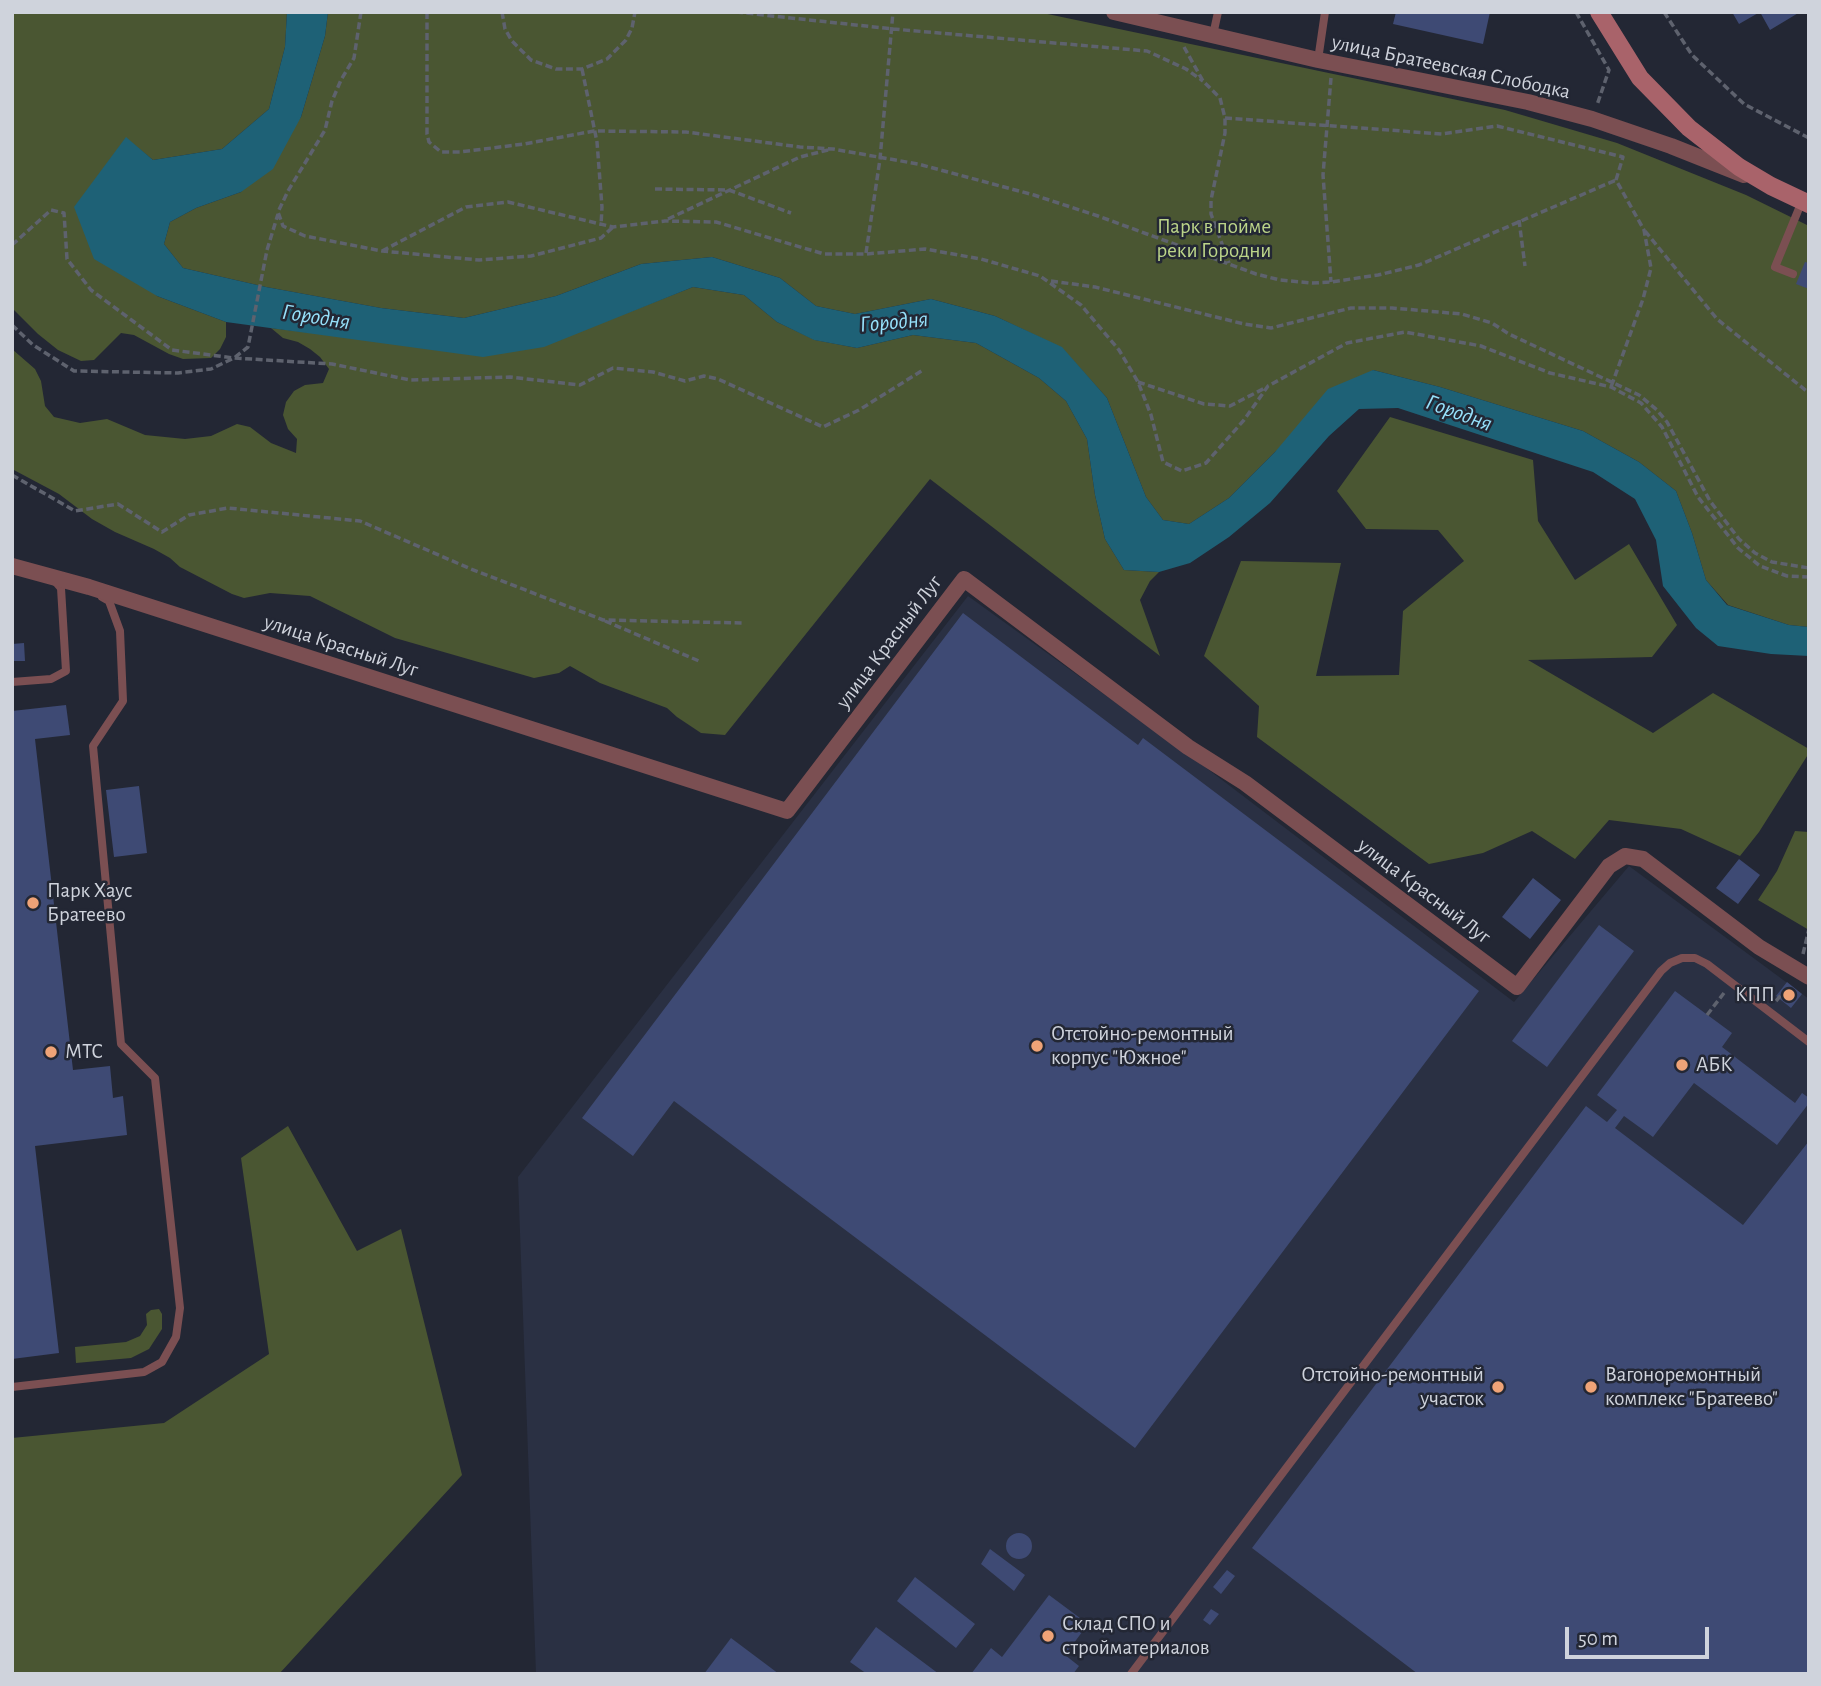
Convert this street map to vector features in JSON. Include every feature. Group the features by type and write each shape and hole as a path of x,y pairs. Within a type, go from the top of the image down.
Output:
{"street":[{"name":"улица Братеевская Слободка","path":"1114,12 1325,61 1528,102 1592,119 1671,146 1771,187"},
{"path":"1599,12 1640,78 1689,128 1739,167 1771,187 1805,202"},
{"name":"улица Красный Луг","path":"12,566 89,587 787,811 964,579 1188,747 1245,783 1517,987 1609,866 1625,856 1643,859 1759,947 1804,974"}],"lane":[{"path":"1213,35 1218,12"},
{"path":"1325,12 1325,61"},
{"path":"1793,274 1775,267 1805,202"},
{"path":"12,682 51,679 66,671 61,588 50,576"},
{"path":"12,1387 145,1372 162,1362 176,1337 180,1308 155,1078 121,1044 93,746 123,702 120,631 109,601 89,587"},
{"path":"1131,1674 1661,971 1682,958 1695,958 1707,964 1809,1042"}],"path":[{"path":"12,325 33,345 58,363 75,371 178,373 211,369 234,358 248,347 267,250 278,212 325,130 332,102 354,58 360,12"},
{"path":"427,12 427,134 429,142 441,152 524,144 594,131 686,132 833,149 918,164 1034,195 1256,274 1280,280 1331,282 1419,265 1616,180"},
{"path":"502,12 505,29 512,41 531,60 556,69 582,69 607,59 626,40 635,12"},
{"path":"736,12 1147,51 1186,69 1220,98 1225,118 1225,133 1211,200 1211,214 1229,263"},
{"path":"866,254 880,159 893,12"},
{"path":"1576,12 1609,70 1592,119"},
{"path":"1664,12 1692,55 1744,104 1809,138"},
{"path":"1184,47 1203,81"},
{"path":"1325,61 1326,127 1323,175 1331,282"},
{"path":"582,69 594,131 602,207 601,226"},
{"path":"1225,118 1443,134 1497,126 1623,157 1616,180 1644,230 1717,319 1809,393"},
{"path":"665,221 800,157 833,149"},
{"path":"655,188 729,190 791,213"},
{"path":"382,251 466,207 508,201 601,226 665,221 716,222 824,254 925,249 946,252 1006,266 1049,281 1095,287 1244,324 1271,328 1351,309 1392,307 1462,314 1492,323 1509,334 1639,395 1667,422 1710,501 1740,538 1755,553 1772,562 1809,568"},
{"path":"12,245 51,210 64,213 67,259 91,290 172,350 234,358 332,364 410,380 510,377 580,385 613,368 653,372 685,380 704,376 718,379 823,427 859,410 923,370"},
{"path":"278,212 283,226 305,236 382,251 479,260 531,256 601,238 613,227"},
{"path":"1519,220 1525,266"},
{"path":"1611,387 1643,299 1651,268 1644,230"},
{"path":"1049,281 1081,305 1119,350 1138,382 1151,415 1163,462 1182,471 1206,463 1268,386"},
{"path":"1138,382 1203,404 1230,406 1347,343 1405,332 1481,346 1550,373 1611,387 1641,403 1661,427 1698,497 1738,548 1760,566 1787,576 1809,577"},
{"path":"12,475 75,511 118,503 162,532 189,515 228,508 360,521 699,661"},
{"path":"603,620 742,623"},
{"path":"1804,974 1809,929"}],"shaded area":[{"path":"968,596 1205,767 1514,1002 1629,866 1809,999 1809,1674 536,1674 518,1177"}],"green space":[{"path":"12,12 287,12 285,47 269,109 222,149 153,160 126,138 75,207 157,296 226,322 226,337 211,358 183,359 134,335 121,333 94,360 81,361 58,350 12,308"},
{"name":"Парк в пойме реки Городни","path":"328,12 1038,12 1505,110 1617,143 1746,195 1809,226 1809,627 1789,625 1728,605 1706,580 1676,491 1639,462 1583,431 1440,387 1373,370 1275,452 1229,498 1189,524 1163,520 1146,497 1107,398 1062,348 995,316 931,299 855,314 816,306 780,278 712,257 641,264 556,296 464,318 381,308 266,287 183,268 164,244 170,222 196,208 241,192 301,117 325,36"},
{"path":"693,287 744,295 777,322 815,340 857,348 913,335 976,343 1039,378 1066,401 1087,439 1105,539 1124,570 1159,572 1150,581 1140,600 1160,656 930,479 725,735 701,733 667,708 600,683 570,666 559,673 534,678 395,638 310,596 270,593 244,598 232,594 180,567 154,549 92,519 59,494 12,469 12,349 35,369 41,381 45,406 54,417 80,423 107,419 145,435 185,439 211,436 237,424 250,427 271,443 296,453 297,439 288,429 283,415 286,402 294,391 305,385 323,383 329,369 310,349 283,338 271,328 372,340 624,314"},
{"path":"1390,417 1533,460 1538,521 1575,580 1629,544 1677,625 1652,657 1528,660 1653,733 1713,693 1809,749 1759,832 1740,856 1681,829 1609,820 1575,859 1532,831 1483,853 1429,864 1257,737 1259,706 1204,656 1241,561 1341,563 1316,676 1399,675 1403,611 1464,561 1438,530 1366,529 1337,491"},
{"path":"1795,831 1809,832 1809,930 1758,900 1777,871"},
{"path":"288,1126 357,1251 401,1229 462,1475 279,1674 12,1674 12,1438 164,1423 269,1354 241,1158"},
{"path":"159,1309 162,1314 162,1329 149,1349 131,1358 76,1363 75,1347 126,1342 140,1336 147,1325 146,1314"}],"water":[{"name":"Городня","path":"287,12 328,12 325,36 301,117 273,169 241,192 196,208 170,222 164,244 183,268 266,287 381,308 464,318 556,296 641,264 712,257 780,278 816,306 855,314 931,299 995,316 1062,347 1107,398 1146,497 1163,520 1189,524 1229,498 1275,452 1328,389 1373,370 1440,387 1583,431 1639,462 1676,491 1706,580 1727,605 1789,625 1809,627 1809,656 1771,654 1718,646 1696,628 1663,586 1656,540 1635,499 1593,472 1398,408 1359,409 1329,436 1270,503 1229,537 1190,563 1159,572 1124,570 1105,539 1087,439 1066,401 1039,378 976,343 913,335 857,348 814,340 777,322 744,295 693,287 544,347 483,357 226,322 157,296 94,259 74,207 126,137 153,160 222,149 269,109 285,47"}],"building":[{"path":"1396,12 1490,12 1483,44 1393,24"},
{"path":"1732,12 1760,12 1739,24"},
{"path":"1760,12 1800,12 1770,30"},
{"path":"1805,262 1809,263 1809,289 1796,284"},
{"name":"Отстойно-ремонтный корпус \"Южное\"","path":"963,613 1138,745 1143,738 1479,991 1135,1448 674,1101 633,1156 582,1118"},
{"path":"24,643 25,661 12,661 12,644"},
{"name":"Парк Хаус Братеево","path":"66,705 70,735 35,739 73,1070 110,1066 113,1098 123,1096 127,1135 35,1146 59,1353 12,1359 12,711"},
{"path":"139,786 147,853 114,857 106,790"},
{"path":"1739,859 1760,875 1738,904 1716,888"},
{"path":"1533,878 1561,900 1530,939 1502,917"},
{"path":"1599,925 1634,951 1547,1067 1512,1041"},
{"name":"КПП","path":"1787,982 1802,994 1791,1008 1776,996"},
{"name":"Вагоноремонтный комплекс \"Братеево\"","path":"1675,991 1732,1033 1722,1047 1795,1103 1802,1093 1809,1098 1809,1103 1777,1145 1694,1083 1653,1137 1624,1116 1615,1128 1743,1225 1809,1141 1809,1674 1418,1674 1252,1548 1586,1106 1607,1122 1617,1110 1597,1095"},
{"path":"1019,1533 1028,1537 1032,1546 1028,1555 1019,1559 1010,1555 1006,1546 1010,1537"},
{"path":"990,1549 1025,1575 1014,1591 981,1564"},
{"path":"1227,1570 1235,1576 1221,1594 1213,1587"},
{"path":"915,1577 975,1624 956,1648 897,1601"},
{"name":"Склад СПО и стройматериалов","path":"1049,1595 1088,1624 1065,1655 1079,1666 1073,1674 971,1674 991,1648 1002,1657"},
{"path":"1211,1609 1219,1614 1210,1625 1203,1620"},
{"path":"876,1627 939,1674 867,1674 850,1662"},
{"path":"731,1638 779,1674 704,1674"}],"place":[{"name":"Парк Хаус Братеево","path":"33,903"},
{"name":"КПП","path":"1789,995"},
{"name":"Отстойно-ремонтный корпус \"Южное\"","path":"1037,1046"},
{"name":"МТС","path":"51,1052"},
{"name":"АБК","path":"1682,1065"},
{"name":"Отстойно-ремонтный участок","path":"1498,1387"},
{"name":"Вагоноремонтный комплекс \"Братеево\"","path":"1591,1387"},
{"name":"Склад СПО и стройматериалов","path":"1048,1636"}]}
